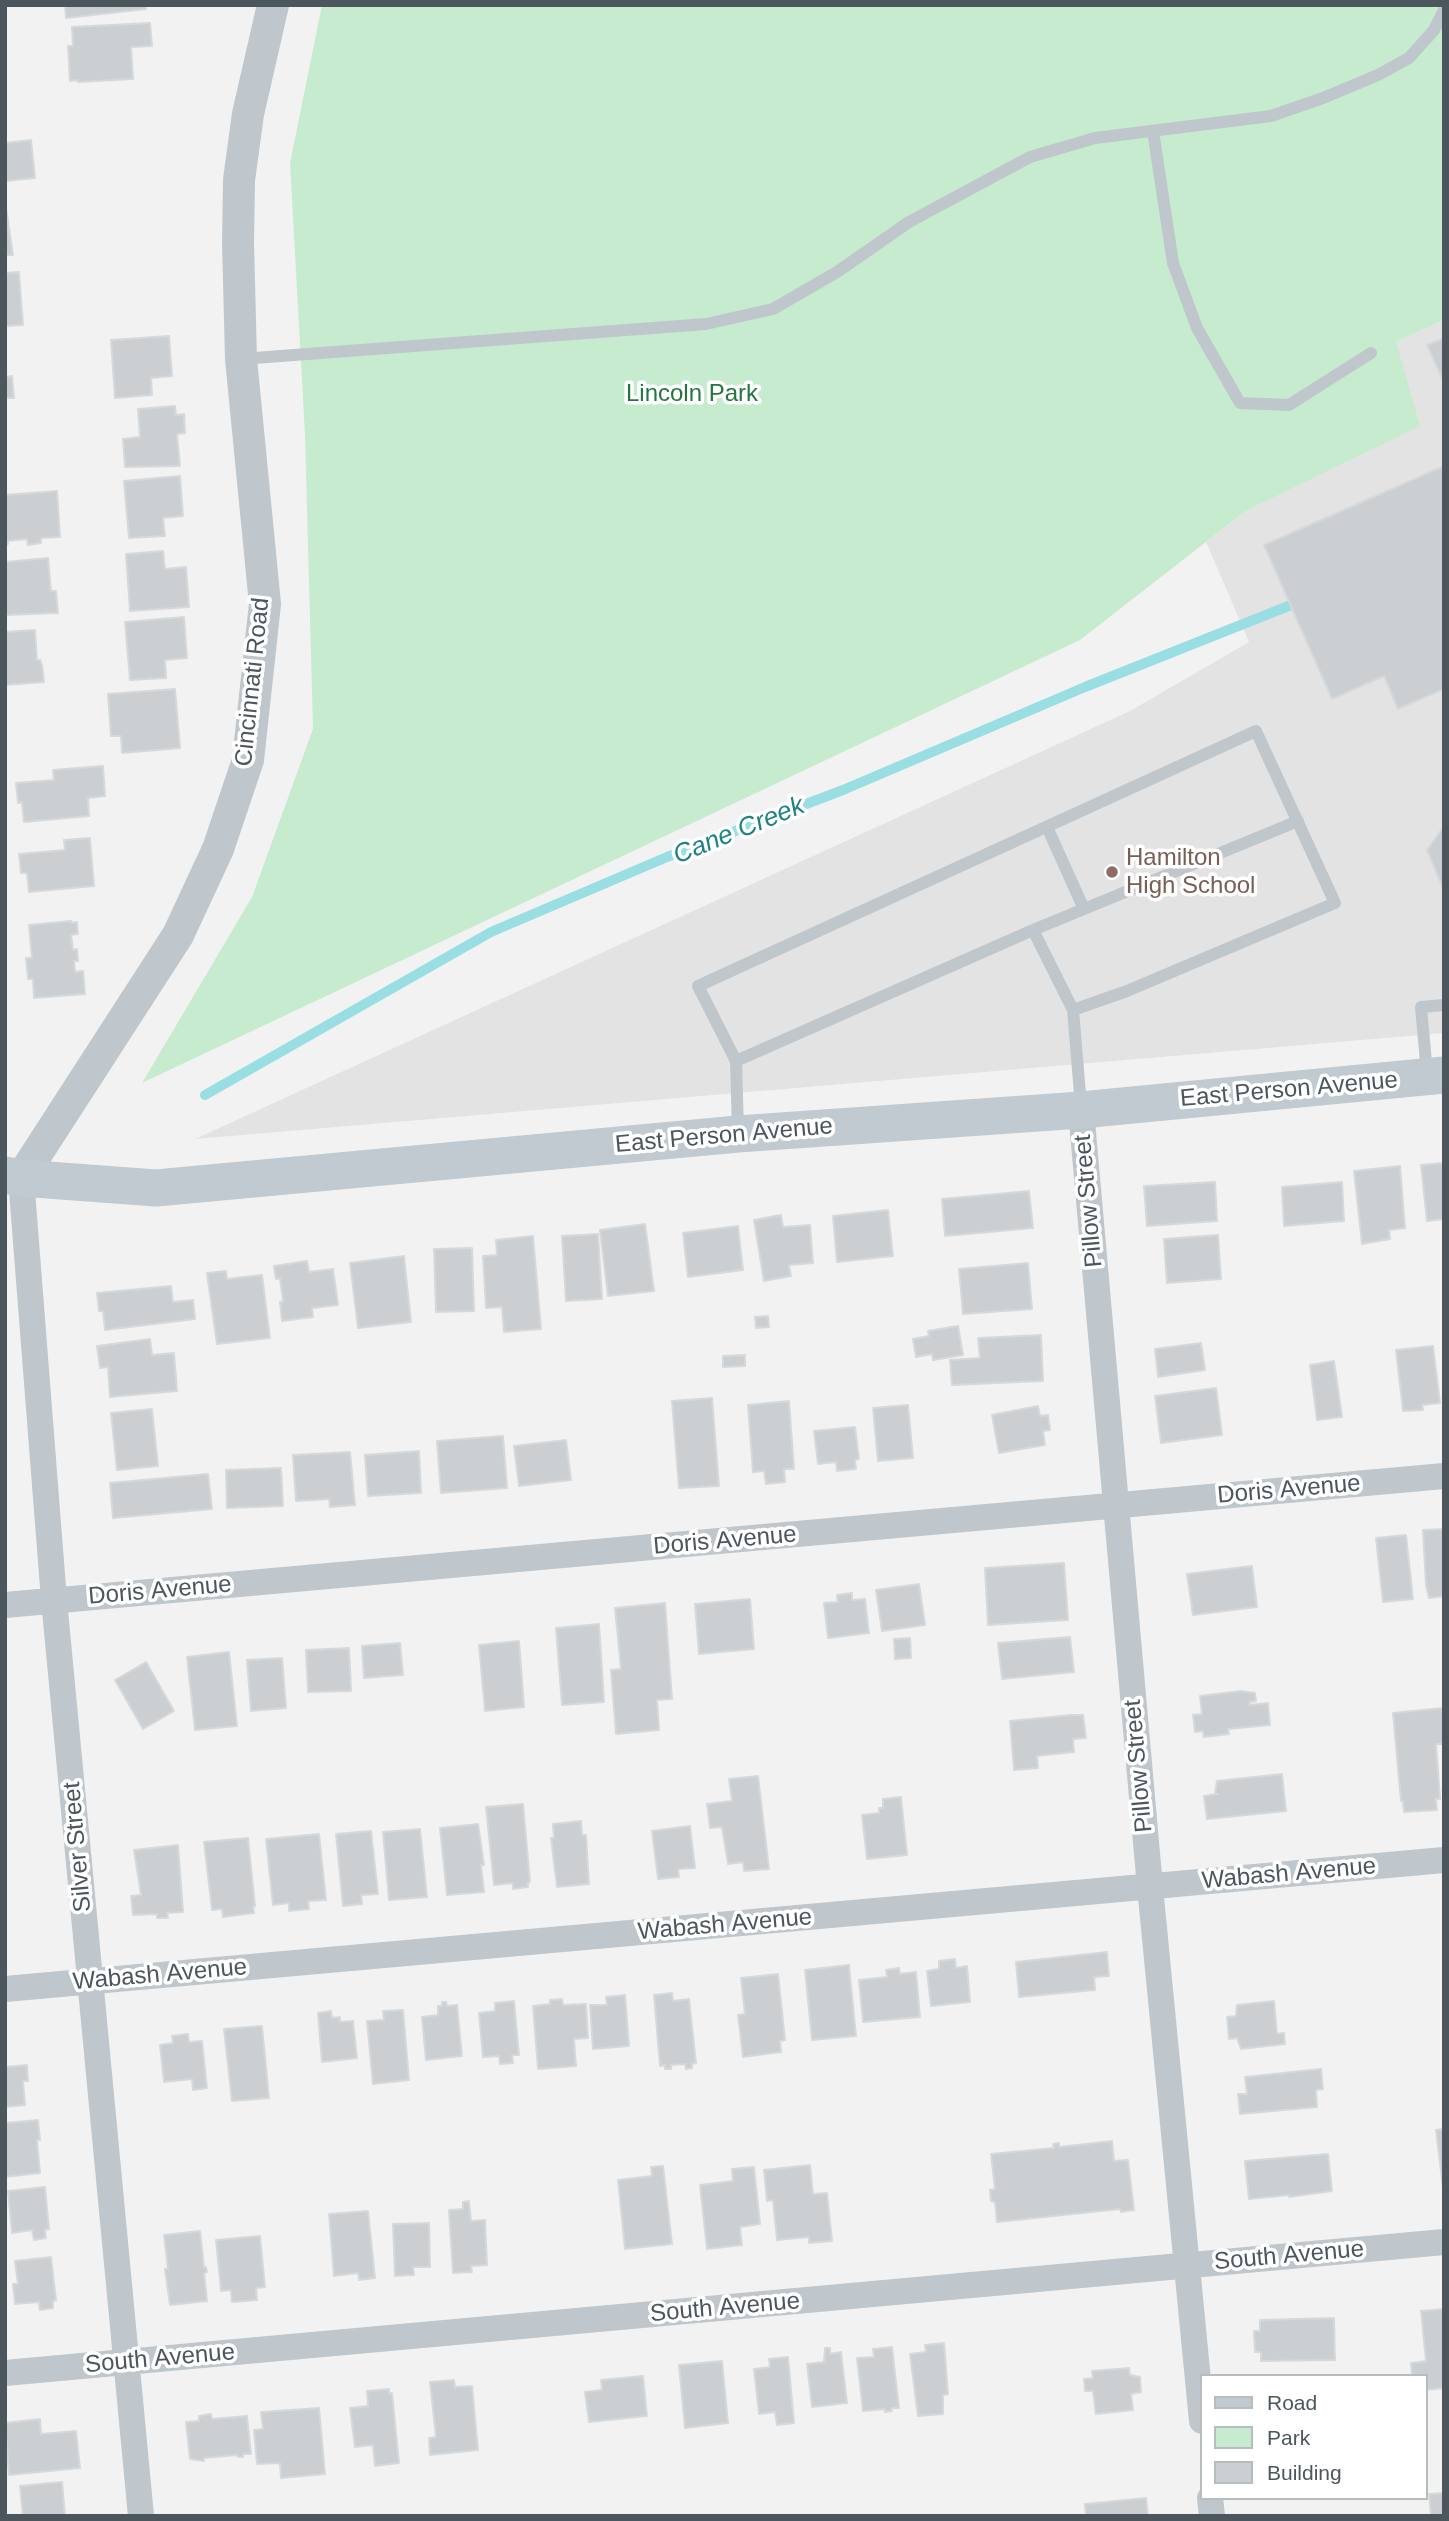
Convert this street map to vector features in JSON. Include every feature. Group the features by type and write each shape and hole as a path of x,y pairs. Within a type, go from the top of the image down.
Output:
{"main road":[{"name":"East Person Avenue","path":"13,1177 156,1188 738,1134 1081,1110 1436,1076"}],"street":[{"name":"Cincinnati Road","path":"13,1177 178,934 218,849 248,760 265,604 241,359 237,243 239,180 248,114 274,5"},
{"name":"Pillow Street","path":"1081,1110 1150,1887 1200,2402"},
{"name":"Silver Street","path":"13,1177 141,2516"},
{"name":"Doris Avenue","path":"5,1605 1444,1476"},
{"name":"Wabash Avenue","path":"5,1989 1444,1860"},
{"name":"South Avenue","path":"5,2373 1444,2242"}],"lane":[{"path":"241,359 706,324 773,309 837,272 909,222 1030,157 1095,138 1271,116 1323,98 1378,75 1409,58 1434,30 1444,10"},
{"path":"1153,131 1174,263 1197,328 1240,404 1289,405 1371,353"},
{"path":"738,1134 736,1061 698,986 1256,731 1335,904 1127,991 1073,1010"},
{"path":"736,1061 1033,930 1297,821"},
{"path":"1046,827 1084,909"},
{"path":"1033,930 1073,1010 1081,1110"},
{"path":"1436,1076 1421,1007 1444,1005"}],"shaded area":[{"name":"Hamilton High School","path":"1444,320 1444,1033 195,1139 1130,711 1249,642 1206,542 1247,510 1396,342"}],"green space":[{"name":"Lincoln Park","path":"322,5 1444,5 1444,320 1396,342 1420,426 1247,510 1080,640 142,1083 252,897 313,729 305,435 290,163"}],"building":[{"path":"65,5 145,5 146,9 66,18"},
{"path":"150,23 152,46 131,47 133,79 70,81 68,46 73,46 72,27"},
{"path":"31,140 35,178 5,181 5,143"},
{"path":"5,201 13,255 5,255"},
{"path":"19,272 23,325 5,326 5,273"},
{"path":"169,336 172,376 151,378 152,395 115,398 111,340"},
{"path":"1444,338 1444,383 1427,345"},
{"path":"12,376 14,398 5,398 5,377"},
{"path":"175,406 176,415 184,414 185,433 177,434 180,466 125,467 123,439 140,437 138,409"},
{"path":"1444,466 1444,689 1398,709 1384,676 1332,699 1264,545"},
{"path":"180,476 183,516 163,518 165,536 129,538 124,481"},
{"path":"57,491 60,537 41,538 41,543 28,545 27,539 8,541 5,545 5,495"},
{"path":"163,551 165,569 186,567 189,607 130,611 126,554"},
{"path":"48,558 51,591 56,591 58,613 5,615 5,562"},
{"path":"184,617 187,658 165,660 166,678 130,680 125,622"},
{"path":"35,630 37,660 40,660 42,665 44,682 5,685 5,632"},
{"path":"175,689 180,748 122,753 121,736 111,736 108,694"},
{"path":"103,766 105,796 88,798 89,816 24,822 16,783 54,780 53,770"},
{"path":"1444,826 1444,891 1427,850"},
{"path":"90,838 94,886 29,892 27,873 21,873 19,854 65,850 64,840"},
{"path":"77,922 78,934 71,935 73,950 77,949 75,972 83,971 85,994 34,998 33,979 28,979 26,958 32,958 29,925"},
{"path":"1444,1163 1444,1219 1427,1221 1421,1165"},
{"path":"1400,1166 1405,1228 1389,1230 1390,1239 1362,1244 1354,1171"},
{"path":"1215,1182 1217,1221 1147,1226 1144,1186"},
{"path":"1342,1182 1344,1221 1284,1226 1282,1187"},
{"path":"1029,1191 1033,1228 945,1236 942,1199"},
{"path":"888,1210 893,1256 837,1262 833,1216"},
{"path":"781,1215 783,1227 810,1225 813,1263 789,1265 791,1276 764,1281 754,1220"},
{"path":"645,1224 654,1291 608,1296 600,1230"},
{"path":"738,1226 743,1270 688,1277 683,1233"},
{"path":"598,1234 602,1299 566,1301 562,1236"},
{"path":"1218,1235 1221,1279 1167,1283 1164,1239"},
{"path":"533,1236 541,1329 504,1332 502,1307 486,1308 483,1256 497,1255 496,1240"},
{"path":"472,1248 474,1311 436,1312 434,1249"},
{"path":"404,1256 411,1322 358,1328 350,1263"},
{"path":"307,1261 309,1272 333,1269 338,1305 312,1308 313,1317 282,1321 280,1278 276,1279 274,1266"},
{"path":"1028,1263 1032,1309 963,1314 959,1269"},
{"path":"226,1271 227,1279 262,1275 270,1338 217,1344 207,1273"},
{"path":"171,1286 173,1302 193,1300 195,1319 105,1330 97,1293"},
{"path":"768,1316 769,1327 756,1328 755,1317"},
{"path":"958,1326 963,1355 933,1360 932,1354 916,1357 913,1339 929,1336 928,1331"},
{"path":"1041,1335 1043,1381 952,1385 950,1360 980,1358 978,1338"},
{"path":"150,1339 152,1355 174,1353 177,1391 110,1397 108,1367 100,1368 97,1346"},
{"path":"1201,1343 1205,1370 1158,1377 1155,1349"},
{"path":"1433,1346 1440,1403 1422,1405 1423,1410 1403,1411 1396,1350"},
{"path":"745,1355 745,1366 723,1367 723,1356"},
{"path":"1334,1361 1342,1417 1317,1420 1310,1365"},
{"path":"1216,1388 1222,1435 1161,1443 1155,1396"},
{"path":"712,1398 719,1486 679,1488 672,1401"},
{"path":"789,1401 794,1469 784,1469 785,1482 766,1484 764,1471 753,1472 748,1405"},
{"path":"908,1405 913,1458 878,1461 873,1408"},
{"path":"1038,1406 1040,1416 1048,1415 1050,1430 1043,1431 1045,1445 999,1453 992,1415"},
{"path":"152,1409 158,1466 117,1470 111,1413"},
{"path":"855,1427 859,1459 855,1460 856,1469 837,1471 836,1462 818,1464 814,1431"},
{"path":"503,1436 507,1488 441,1493 437,1441"},
{"path":"566,1440 571,1480 519,1486 514,1446"},
{"path":"419,1451 421,1493 368,1496 365,1455"},
{"path":"350,1452 355,1505 330,1507 329,1499 296,1501 293,1455"},
{"path":"281,1468 283,1506 227,1508 226,1470"},
{"path":"208,1474 212,1509 113,1518 110,1483"},
{"path":"1444,1529 1444,1596 1429,1598 1423,1530"},
{"path":"1406,1535 1413,1599 1383,1602 1376,1538"},
{"path":"1064,1563 1068,1620 988,1625 985,1568"},
{"path":"1252,1566 1257,1607 1193,1615 1187,1574"},
{"path":"919,1584 925,1625 882,1631 876,1590"},
{"path":"852,1593 852,1600 865,1599 869,1633 828,1638 824,1603 838,1602 837,1595"},
{"path":"750,1599 754,1649 699,1654 695,1604"},
{"path":"665,1603 672,1699 657,1700 659,1730 616,1734 611,1670 621,1669 615,1608"},
{"path":"599,1624 604,1702 562,1705 556,1628"},
{"path":"1070,1637 1074,1672 1002,1679 998,1643"},
{"path":"910,1638 911,1658 895,1659 894,1639"},
{"path":"519,1641 524,1707 485,1711 479,1645"},
{"path":"400,1643 403,1675 364,1678 362,1646"},
{"path":"349,1648 351,1691 308,1692 306,1650"},
{"path":"229,1652 237,1726 195,1730 187,1657"},
{"path":"282,1658 286,1708 251,1711 247,1660"},
{"path":"146,1662 174,1711 143,1729 115,1680"},
{"path":"1241,1691 1255,1693 1256,1701 1250,1702 1249,1705 1268,1703 1270,1725 1228,1729 1229,1734 1204,1737 1203,1731 1195,1732 1193,1715 1202,1714 1200,1696"},
{"path":"1444,1708 1444,1744 1436,1744 1440,1799 1436,1799 1437,1810 1404,1812 1393,1713"},
{"path":"1083,1715 1086,1738 1073,1739 1074,1752 1037,1756 1038,1768 1014,1770 1010,1721"},
{"path":"1282,1774 1286,1811 1207,1819 1204,1796 1218,1794 1215,1794 1217,1781"},
{"path":"758,1776 769,1869 744,1871 743,1862 728,1864 722,1827 710,1828 707,1804 732,1801 729,1779"},
{"path":"901,1797 907,1855 867,1859 862,1815 879,1813 879,1808 883,1808 883,1799"},
{"path":"523,1804 530,1882 528,1887 513,1889 513,1883 494,1885 486,1807"},
{"path":"581,1821 582,1835 586,1835 589,1884 557,1887 551,1838 554,1838 553,1824"},
{"path":"478,1824 484,1865 481,1865 484,1892 447,1895 440,1828"},
{"path":"690,1826 695,1868 678,1869 679,1877 658,1879 652,1831"},
{"path":"420,1829 427,1897 389,1900 383,1832"},
{"path":"371,1831 378,1894 361,1895 362,1904 343,1906 336,1834"},
{"path":"319,1834 326,1900 308,1901 309,1909 289,1911 289,1903 273,1905 266,1839"},
{"path":"248,1838 254,1913 223,1917 222,1909 212,1910 204,1842"},
{"path":"178,1845 183,1912 167,1913 168,1918 157,1918 157,1914 133,1915 131,1896 141,1895 134,1850"},
{"path":"1107,1952 1109,1976 1094,1977 1095,1990 1019,1997 1016,1962"},
{"path":"955,1959 956,1968 967,1966 970,2002 931,2006 927,1971 939,1969 939,1961"},
{"path":"849,1965 856,2036 812,2040 805,1970"},
{"path":"899,1968 900,1974 916,1972 920,2017 863,2022 859,1980 887,1977 886,1970"},
{"path":"778,1974 785,2040 780,2041 781,2052 743,2057 738,2015 745,2014 741,1978"},
{"path":"672,1993 673,2001 689,1999 696,2063 692,2064 692,2068 686,2069 685,2064 671,2065 671,2069 665,2069 665,2065 660,2066 654,1995"},
{"path":"625,1995 629,2046 593,2049 590,2005 607,2005 606,1997"},
{"path":"562,1999 563,2005 586,2004 588,2038 574,2039 576,2066 538,2069 533,2006"},
{"path":"514,2001 519,2055 512,2055 513,2063 500,2064 499,2056 483,2057 479,2013 495,2011 495,2003"},
{"path":"1274,2001 1277,2034 1284,2033 1285,2044 1241,2049 1237,2038 1229,2039 1227,2017 1236,2016 1237,2005"},
{"path":"442,2002 446,2002 447,2006 457,2005 462,2056 426,2060 422,2017 438,2015 438,2006 442,2006"},
{"path":"403,2010 409,2080 373,2084 367,2021 384,2020 383,2011"},
{"path":"331,2011 332,2018 340,2017 340,2022 353,2021 357,2058 322,2062 318,2013"},
{"path":"262,2026 269,2098 232,2101 224,2029"},
{"path":"188,2034 189,2042 202,2041 207,2088 193,2090 192,2079 164,2082 160,2045 173,2043 172,2036"},
{"path":"27,2065 28,2081 23,2081 25,2105 5,2107 5,2067"},
{"path":"1321,2069 1323,2089 1316,2090 1317,2107 1240,2114 1238,2094 1247,2094 1245,2077"},
{"path":"38,2120 40,2173 5,2177 5,2123"},
{"path":"1444,2129 1444,2188 1443,2188 1436,2130"},
{"path":"1112,2141 1114,2161 1128,2160 1134,2210 1121,2212 1120,2209 997,2222 995,2202 991,2201 990,2190 995,2189 991,2154 1054,2148 1053,2144 1059,2143 1059,2147"},
{"path":"1328,2154 1332,2191 1249,2199 1245,2161"},
{"path":"810,2165 813,2194 827,2193 832,2241 809,2243 809,2237 777,2240 773,2200 767,2201 764,2170"},
{"path":"663,2166 672,2244 625,2249 618,2180 652,2176 651,2167"},
{"path":"754,2167 760,2224 740,2227 742,2245 707,2249 700,2185 733,2181 732,2169"},
{"path":"45,2187 49,2229 45,2230 46,2238 34,2240 32,2230 12,2233 8,2191"},
{"path":"469,2201 471,2221 485,2220 487,2265 471,2266 472,2272 453,2273 449,2210 463,2209 463,2202"},
{"path":"368,2211 375,2278 359,2280 358,2273 334,2276 329,2214"},
{"path":"429,2223 430,2267 413,2267 414,2275 395,2276 393,2224"},
{"path":"200,2231 204,2267 207,2272 204,2273 207,2301 170,2305 164,2235"},
{"path":"260,2236 265,2287 256,2288 257,2300 232,2302 231,2290 221,2291 216,2240"},
{"path":"51,2257 56,2300 53,2301 53,2308 40,2310 39,2302 15,2304 13,2284 18,2284 15,2261"},
{"path":"1444,2309 1444,2388 1428,2390 1428,2374 1412,2374 1411,2363 1426,2361 1421,2311"},
{"path":"1334,2318 1335,2360 1261,2361 1261,2352 1255,2352 1254,2331 1260,2331 1260,2320"},
{"path":"944,2343 948,2394 943,2395 943,2414 918,2416 910,2354 926,2352 925,2345"},
{"path":"892,2347 899,2408 891,2408 892,2411 885,2412 885,2409 863,2411 857,2358 874,2357 873,2349"},
{"path":"825,2348 830,2348 830,2354 841,2352 847,2403 812,2407 807,2364 824,2362"},
{"path":"788,2357 794,2423 777,2425 775,2412 759,2414 754,2369 770,2367 769,2359"},
{"path":"722,2361 728,2423 685,2428 679,2365"},
{"path":"1129,2368 1130,2375 1140,2377 1141,2392 1131,2394 1133,2410 1096,2414 1093,2391 1085,2391 1084,2379 1093,2378 1092,2371"},
{"path":"643,2376 647,2416 589,2422 585,2392 602,2390 601,2380"},
{"path":"454,2380 455,2387 472,2386 478,2450 430,2455 429,2438 436,2437 430,2382"},
{"path":"389,2389 389,2394 392,2393 399,2463 375,2466 373,2445 355,2447 350,2408 368,2406 367,2391"},
{"path":"319,2408 325,2474 281,2478 280,2463 257,2464 254,2430 263,2429 261,2412"},
{"path":"211,2414 212,2419 247,2416 251,2454 243,2454 243,2457 237,2455 204,2458 204,2461 190,2459 186,2422 199,2421 199,2416"},
{"path":"40,2419 41,2434 76,2431 80,2468 9,2475 5,2423"},
{"path":"62,2482 65,2516 23,2516 20,2486"},
{"path":"1444,2493 1444,2516 1422,2516 1431,2515 1429,2494"},
{"path":"1146,2498 1148,2516 1086,2516 1085,2504"}],"waterway":[{"name":"Cane Creek","path":"205,1095 491,932 667,857 843,790 1085,687 1291,605"}],"place":[{"name":"Hamilton High School","path":"1112,872"}]}
